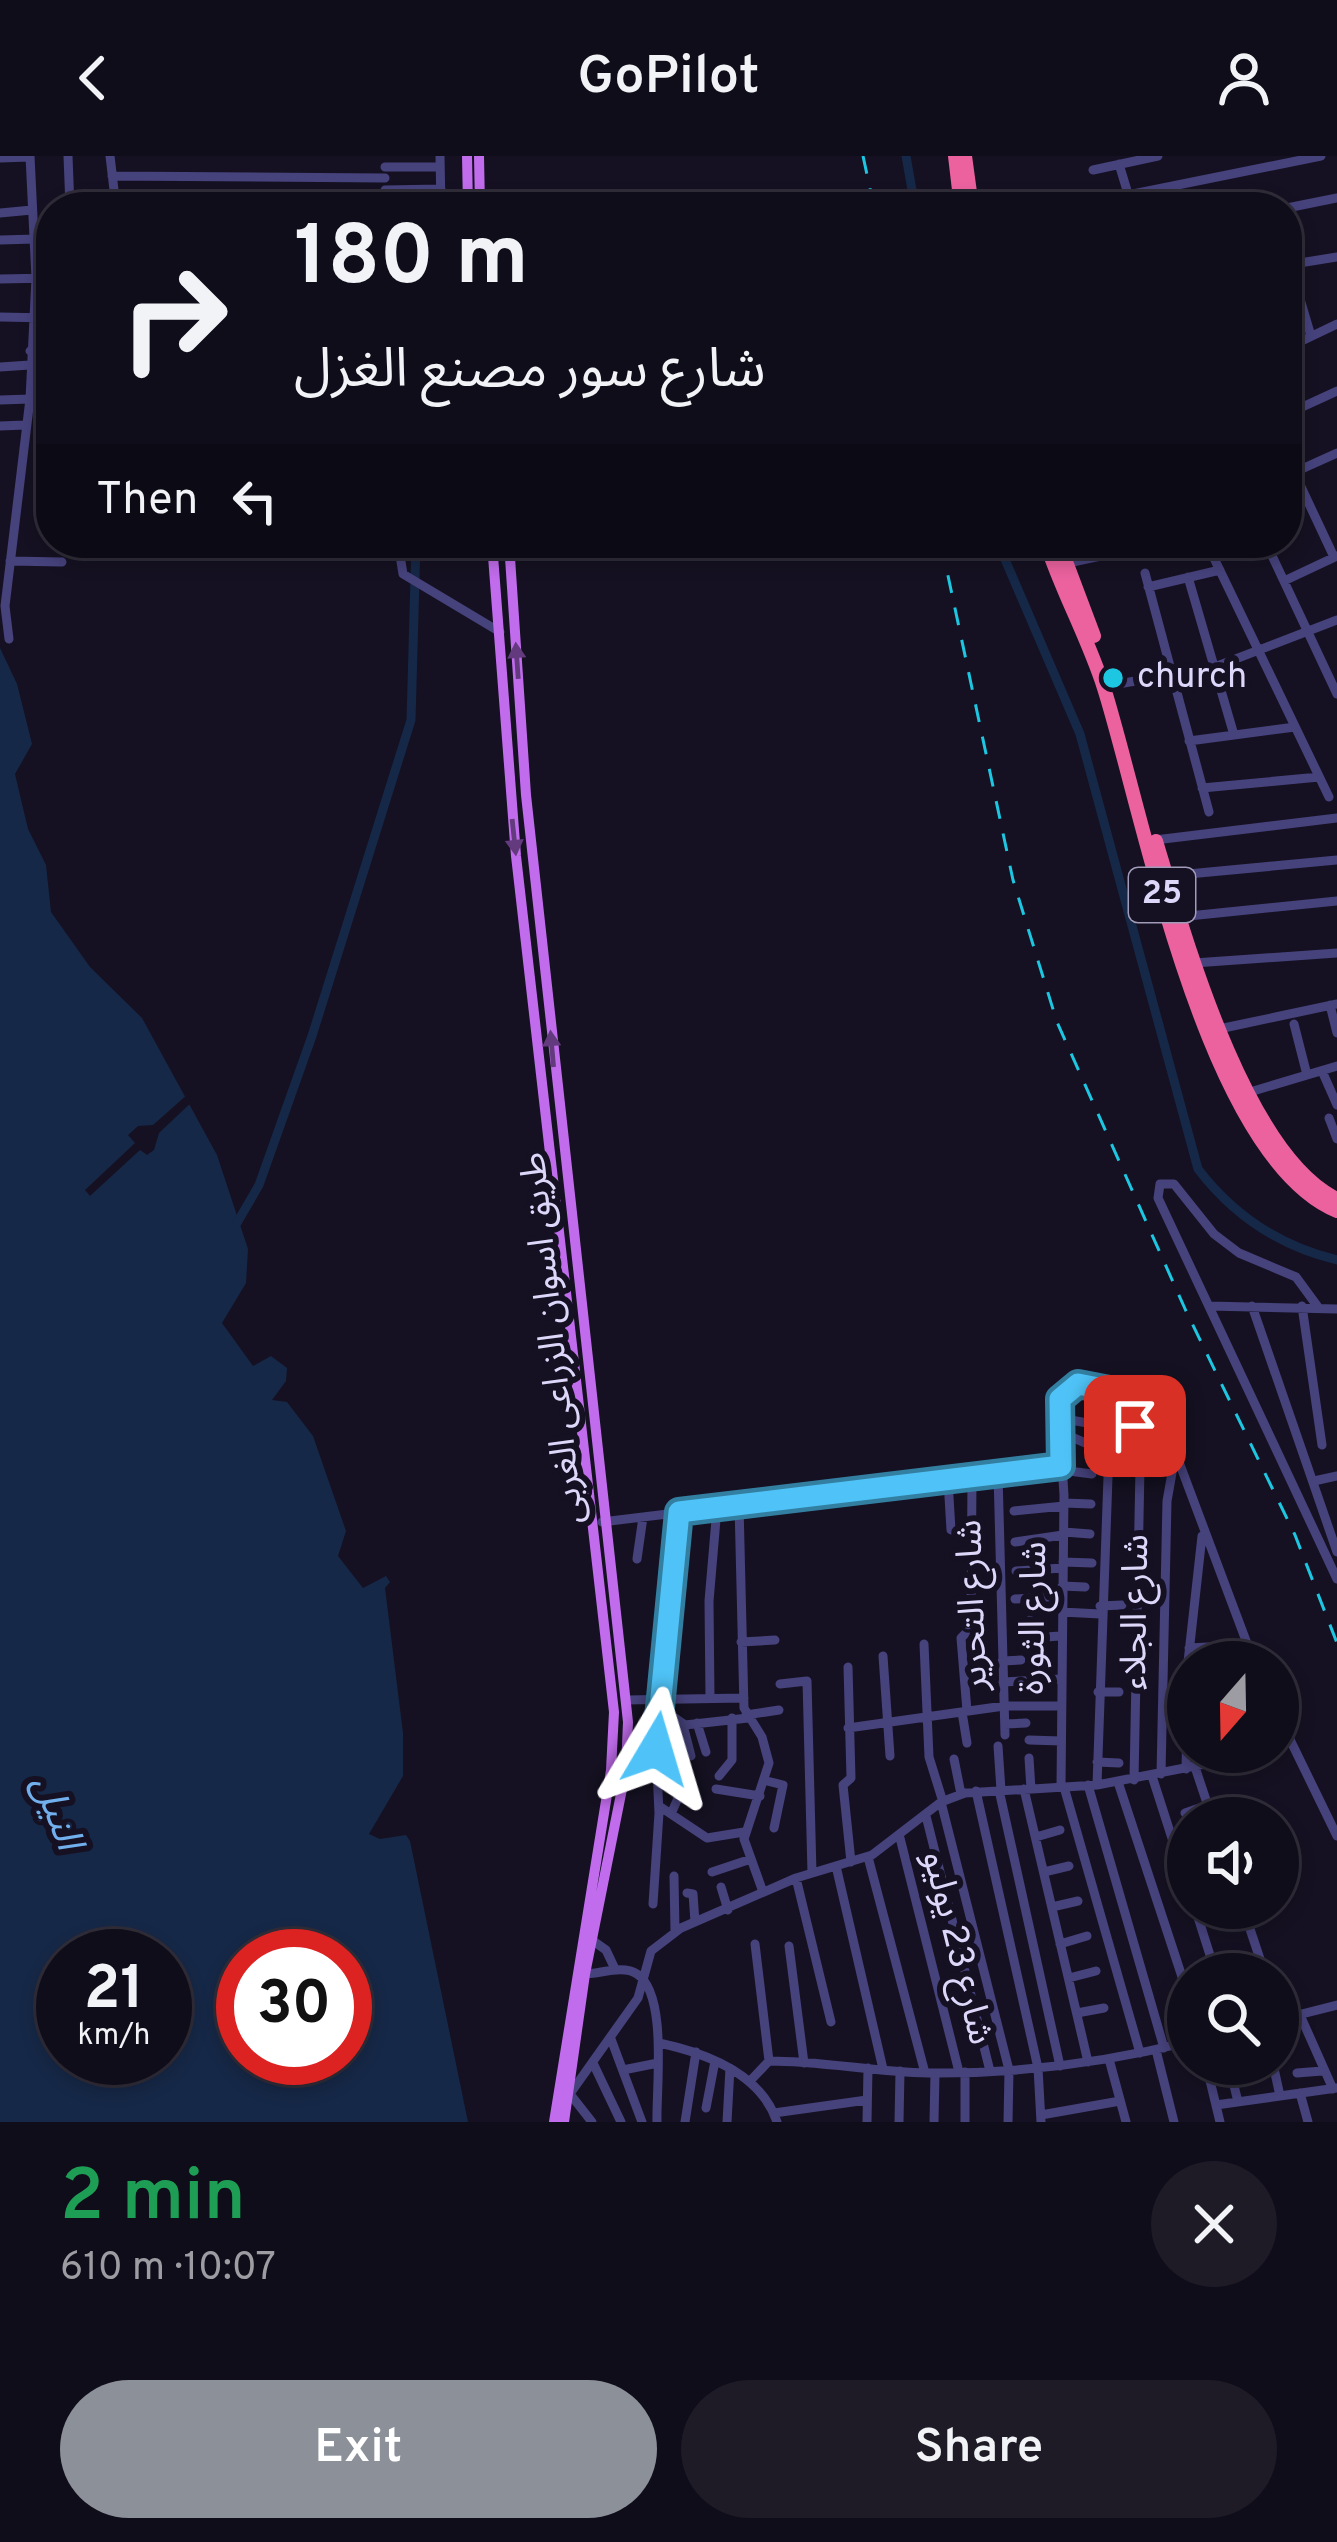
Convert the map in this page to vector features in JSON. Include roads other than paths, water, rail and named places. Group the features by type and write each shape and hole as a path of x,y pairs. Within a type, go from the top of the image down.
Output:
{"highway":[{"path":"963,192 966,157"},
{"path":"966,157 970,192"},
{"name":"25","path":"1060,558 1112,685 1166,876 1219,1029 1250,1092 1300,1171 1337,1198"},
{"name":"25","path":"1065,569 1169,919 1212,1041 1281,1168 1304,1193 1337,1211"}],"main road":[{"path":"467,156 468,192"},
{"path":"479,156 480,192"},
{"name":"طريق اسوان الزراعى الغربى","path":"493,558 510,797 567,1319 626,1700 628,1745 554,2122"},
{"name":"طريق اسوان الزراعى الغربى","path":"511,558 526,796 581,1317 614,1745 587,1937"},
{"path":"510,797 526,796"},
{"path":"567,1319 581,1317"},
{"path":"614,1745 628,1745"},
{"name":"طريق اسوان الزراعى الغربى","path":"564,2122 580,1974"}],"street":[{"path":"68,156 69,192"},
{"path":"110,156 114,192"},
{"path":"1093,170 1158,156"},
{"path":"1143,192 1322,156"},
{"path":"0,158 30,157 36,278 30,397 5,606 9,639"},
{"path":"112,176 385,173 414,161 440,161 441,189 414,190 385,173"},
{"path":"1119,164 1127,192"},
{"path":"1302,205 1337,198"},
{"path":"0,213 32,210"},
{"path":"0,240 35,239"},
{"path":"1302,262 1337,256"},
{"path":"0,278 36,278"},
{"path":"1302,306 1311,336"},
{"path":"0,317 34,318"},
{"path":"1302,340 1337,324"},
{"path":"30,351 36,351"},
{"path":"0,367 30,365"},
{"path":"1302,407 1337,391"},
{"path":"0,400 36,396"},
{"path":"0,426 25,425"},
{"path":"1302,468 1337,453"},
{"path":"1284,581 1336,556 1302,488"},
{"path":"399,558 399,568 409,578 500,632"},
{"path":"1065,569 1106,558"},
{"path":"1214,558 1329,797"},
{"path":"1273,558 1336,686"},
{"path":"10,561 62,562"},
{"path":"1148,586 1220,570"},
{"path":"1145,573 1209,812"},
{"path":"1188,578 1234,735"},
{"path":"1112,685 1212,668 1337,620"},
{"path":"1190,741 1295,728"},
{"path":"1202,788 1319,777"},
{"path":"1155,840 1337,818"},
{"path":"1166,876 1337,860"},
{"path":"1179,917 1337,901"},
{"path":"1194,963 1337,953"},
{"path":"1219,1029 1334,1004 1337,1033"},
{"path":"1294,1024 1307,1075"},
{"path":"1250,1092 1337,1066"},
{"path":"1322,1070 1337,1105"},
{"path":"1329,1118 1337,1139"},
{"path":"1318,1307 1295,1277 1239,1253 1214,1234 1174,1184 1160,1184 1157,1198 1333,1556"},
{"path":"1209,1306 1337,1309"},
{"path":"1252,1306 1314,1481 1337,1579"},
{"path":"1302,1306 1322,1444"},
{"name":"شارع الثورة","path":"1130,1394 1074,1384 1062,1394 1060,1706 1062,1787 1140,2054"},
{"path":"1134,1780 1140,1467 1130,1394 1160,1410 1244,1641"},
{"path":"1059,1418 1096,1424 1106,1433 1107,1528 1093,1785 1174,2122"},
{"path":"1060,1432 1090,1444"},
{"name":"شارع الجلاء","path":"1167,1814 1156,1775 1167,1502 1176,1451"},
{"path":"598,1522 998,1474 1061,1468 1092,1474"},
{"name":"شارع التحرير","path":"998,1474 1004,1706 1000,1790 1060,2066"},
{"path":"967,1743 962,1638 970,1628 972,1477"},
{"path":"1314,1481 1337,1477"},
{"path":"949,1480 951,1529"},
{"path":"1014,1511 1091,1504"},
{"path":"739,1505 744,1698 747,1716 765,1744 767,1781 744,1832 763,1892"},
{"path":"710,1699 709,1601 717,1508"},
{"path":"639,1900 653,1902 659,1725 679,1512"},
{"path":"637,1559 643,1517"},
{"path":"1190,1641 1202,1533"},
{"path":"1015,1542 1090,1534"},
{"path":"1016,1571 1092,1563"},
{"path":"1016,1599 1084,1587"},
{"path":"1062,1612 1122,1605"},
{"path":"1030,1620 1032,1638 1060,1636"},
{"path":"741,1642 775,1640"},
{"path":"924,1644 931,1766 1009,2070 1008,2122"},
{"path":"883,1656 890,1756"},
{"path":"1002,1661 1021,1660"},
{"path":"1046,1664 1060,1663"},
{"path":"848,1667 851,1778 843,1786 851,1862"},
{"path":"1003,1682 1060,1679"},
{"path":"780,1684 807,1681 812,1873"},
{"path":"1098,1692 1119,1692"},
{"path":"626,1700 744,1698"},
{"path":"848,1728 1004,1706 1060,1706"},
{"path":"682,1725 779,1710"},
{"path":"659,1725 675,1718 682,1725 691,1756"},
{"path":"718,1776 732,1760 733,1718"},
{"path":"697,1723 706,1752"},
{"path":"1003,1735 1026,1723"},
{"path":"1029,1740 1061,1741"},
{"path":"1096,1747 1111,1748"},
{"path":"1029,1757 1028,1789 1036,1837 1088,2062"},
{"path":"954,1759 962,1794"},
{"path":"1299,1759 1337,1836"},
{"path":"1096,1762 1119,1763"},
{"path":"592,2122 569,2096 644,1982 648,1956 675,1931 793,1880 868,1857 900,1838 942,1802 962,1794 1093,1785 1167,1773"},
{"path":"671,1814 687,1778"},
{"path":"767,1781 783,1786 774,1828"},
{"path":"1118,1782 1174,1953"},
{"path":"716,1790 760,1796"},
{"path":"976,1791 1038,2068 1041,2119 1120,2101"},
{"path":"659,1806 707,1838 744,1832"},
{"path":"926,1816 990,2071"},
{"path":"1036,1837 1060,1830"},
{"name":"شارع 23 يوليو","path":"900,1838 962,2072 965,2122"},
{"path":"868,1857 930,2073 934,2122"},
{"path":"712,1872 751,1858"},
{"path":"786,1863 831,2022"},
{"path":"836,1866 883,2069"},
{"path":"1044,1872 1069,1866"},
{"path":"674,1876 675,1931"},
{"path":"721,1887 728,1910"},
{"path":"687,1893 693,1894 695,1922"},
{"path":"1052,1907 1078,1901"},
{"path":"1060,1943 1087,1936"},
{"path":"587,1937 606,1950 615,1969"},
{"path":"755,1944 770,2061"},
{"path":"789,1946 804,2063"},
{"path":"580,1974 615,1969 634,1972 644,1982 659,2042 658,2122"},
{"path":"1069,1978 1096,1971"},
{"path":"1336,2090 1322,2071 1300,2014 1337,2006"},
{"path":"1077,2013 1104,2008"},
{"path":"610,2038 642,2122"},
{"path":"659,2042 730,2068 750,2081 776,2118"},
{"path":"750,2081 770,2061 962,2072 1060,2066 1167,2047"},
{"path":"685,2122 696,2052"},
{"path":"1109,2059 1126,2122"},
{"path":"706,2108 715,2060"},
{"path":"593,2063 621,2122"},
{"path":"623,2070 658,2063"},
{"path":"727,2122 730,2068"},
{"path":"867,2122 868,2068"},
{"path":"1299,2073 1322,2071"},
{"path":"899,2122 900,2072"},
{"path":"1211,2085 1220,2122"},
{"path":"1233,2085 1238,2102"},
{"path":"1278,2085 1280,2096"},
{"path":"1216,2105 1336,2090"},
{"path":"1300,2093 1308,2122"},
{"path":"762,2122 867,2100"},
{"path":"818,2107 818,2122"}],"water":[{"name":"النيل","path":"0,648 17,684 32,744 15,774 28,829 46,865 51,912 90,967 142,1018 217,1155 248,1249 246,1283 222,1323 253,1366 271,1356 287,1368 286,1381 272,1400 287,1402 313,1436 346,1531 338,1556 363,1588 386,1576 390,1582 385,1588 403,1733 403,1776 369,1834 380,1839 406,1835 410,1841 468,2122 0,2122"}],"waterway":[{"path":"906,156 912,192"},
{"path":"237,1223 259,1185 312,1036 411,720 416,558"},
{"path":"1004,558 1080,734 1198,1169 1259,1227 1337,1260"}],"railway":[{"path":"863,156 871,192"},
{"path":"944,558 1013,880 1057,1022 1186,1311 1295,1535 1337,1643"}],"place":[{"name":"church","path":"1113,678"}]}
